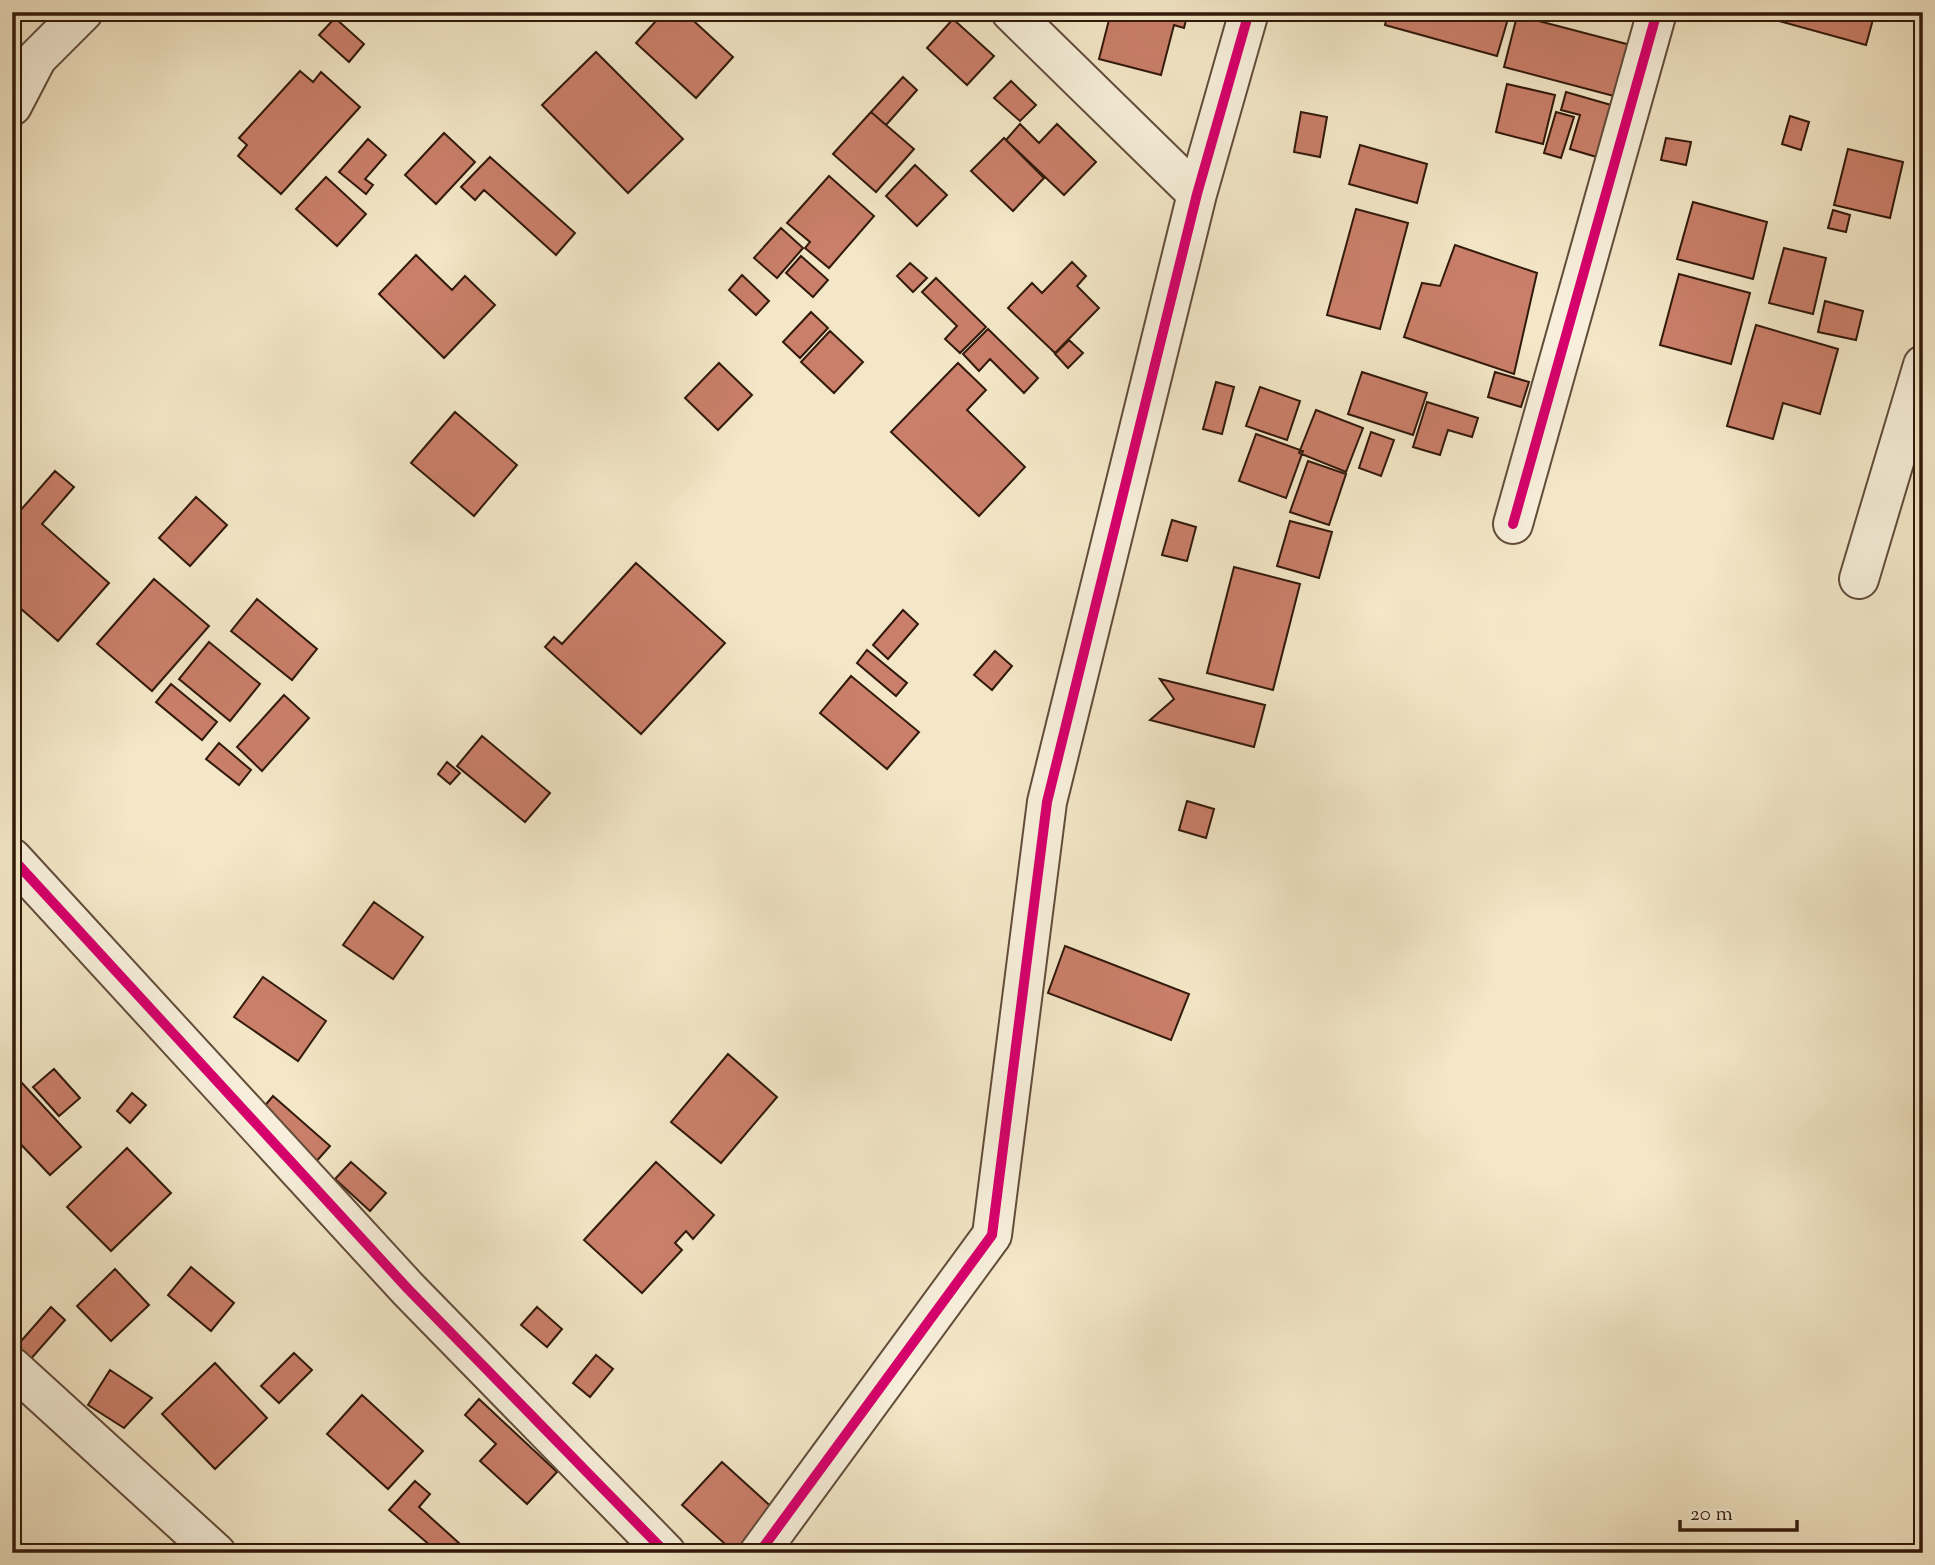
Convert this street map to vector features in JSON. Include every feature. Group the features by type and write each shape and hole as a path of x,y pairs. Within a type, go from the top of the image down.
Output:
{"street":[{"path":"12,106 37,58 83,12"},
{"path":"1011,12 1197,194"},
{"path":"759,1553 992,1235 1047,802 1197,194 1249,12"},
{"path":"1513,524 1657,12"},
{"path":"1858,579 1923,365"},
{"path":"12,858 408,1289 666,1553"},
{"path":"12,1367 216,1553"}],"building":[{"path":"664,12 684,12 733,57 696,98 636,43"},
{"path":"1111,12 1188,12 1184,28 1174,25 1161,75 1099,59"},
{"path":"1388,12 1510,12 1497,56 1385,25"},
{"path":"1518,12 1533,12 1531,19 1642,48 1629,100 1504,67"},
{"path":"1762,12 1875,12 1866,45 1761,16"},
{"path":"335,18 364,44 349,62 319,35"},
{"path":"953,19 994,56 967,85 927,48"},
{"path":"596,52 683,139 628,193 542,105"},
{"path":"300,71 313,82 321,72 360,107 281,194 238,156 247,145 239,138"},
{"path":"903,77 917,90 886,125 871,112"},
{"path":"1011,81 1036,105 1020,121 994,98"},
{"path":"1507,84 1555,95 1543,144 1496,132"},
{"path":"1566,92 1618,107 1603,159 1570,149 1580,115 1561,110"},
{"path":"871,112 914,149 876,192 833,154"},
{"path":"1301,112 1327,117 1320,157 1294,152"},
{"path":"1556,112 1574,117 1561,158 1544,153"},
{"path":"1790,116 1809,122 1801,150 1782,144"},
{"path":"1020,124 1039,143 1057,124 1096,162 1064,195 1006,140"},
{"path":"444,133 475,162 436,204 405,175"},
{"path":"1004,138 1044,178 1013,211 971,171"},
{"path":"1666,138 1691,142 1686,165 1661,160"},
{"path":"368,139 386,155 365,179 373,185 366,194 339,172"},
{"path":"1360,145 1427,164 1417,203 1349,184"},
{"path":"1848,149 1903,162 1890,218 1834,205"},
{"path":"490,157 575,233 556,255 484,190 475,200 461,187"},
{"path":"915,165 947,195 917,226 886,196"},
{"path":"829,176 874,216 829,268 805,248 810,242 787,223"},
{"path":"326,177 366,214 337,246 296,209"},
{"path":"1693,202 1767,222 1753,279 1677,259"},
{"path":"1356,209 1408,223 1380,329 1327,315"},
{"path":"1833,210 1850,215 1846,232 1828,228"},
{"path":"781,228 803,248 777,278 754,258"},
{"path":"1455,245 1537,273 1514,374 1404,337 1422,283 1440,286"},
{"path":"1784,248 1826,258 1813,314 1769,303"},
{"path":"416,255 452,290 465,276 495,305 444,358 379,294"},
{"path":"801,256 828,280 813,297 786,273"},
{"path":"1072,262 1086,276 1077,286 1099,308 1055,353 1008,308 1032,283 1042,293"},
{"path":"910,263 927,278 913,292 897,276"},
{"path":"1679,274 1750,293 1731,364 1660,345"},
{"path":"742,275 769,301 756,315 729,290"},
{"path":"936,278 986,327 960,353 945,339 957,326 922,292"},
{"path":"1825,301 1863,311 1856,340 1818,332"},
{"path":"811,312 828,328 800,358 783,342"},
{"path":"1756,325 1838,349 1820,414 1783,403 1773,439 1727,426"},
{"path":"988,329 1038,378 1024,393 990,359 979,371 963,354"},
{"path":"830,331 863,362 834,393 801,362"},
{"path":"1069,340 1083,353 1068,368 1055,354"},
{"path":"719,363 752,395 718,430 685,398"},
{"path":"958,363 986,390 967,410 1025,467 979,516 891,432"},
{"path":"1362,372 1427,393 1413,435 1348,414"},
{"path":"1495,372 1529,382 1521,407 1488,397"},
{"path":"1216,382 1234,387 1222,434 1203,429"},
{"path":"1260,387 1300,401 1287,440 1246,426"},
{"path":"1427,402 1478,418 1472,437 1448,430 1440,455 1413,447"},
{"path":"1316,410 1363,428 1346,472 1299,453"},
{"path":"455,412 517,465 474,516 411,463"},
{"path":"1371,432 1394,440 1381,476 1359,468"},
{"path":"1256,434 1303,451 1286,498 1239,481"},
{"path":"1308,461 1346,474 1329,525 1290,512"},
{"path":"55,471 74,487 42,524 109,583 58,641 12,601 12,520"},
{"path":"196,497 227,525 190,566 159,538"},
{"path":"1172,520 1196,527 1187,561 1162,555"},
{"path":"1290,521 1332,532 1319,578 1277,566"},
{"path":"636,563 725,643 641,734 545,647 554,637 562,644"},
{"path":"1234,567 1300,584 1273,690 1207,673"},
{"path":"154,579 209,626 152,691 97,644"},
{"path":"257,599 317,649 292,680 231,631"},
{"path":"903,610 918,624 888,659 873,645"},
{"path":"209,642 260,684 230,721 179,679"},
{"path":"867,650 907,683 896,696 857,663"},
{"path":"995,651 1012,666 992,690 974,675"},
{"path":"851,676 919,732 887,769 820,713"},
{"path":"1160,679 1265,705 1254,747 1150,720 1174,699"},
{"path":"171,684 217,722 202,740 156,702"},
{"path":"284,695 309,718 262,771 237,747"},
{"path":"482,736 550,793 525,822 457,766"},
{"path":"219,743 251,770 239,785 206,759"},
{"path":"447,762 460,773 450,784 438,774"},
{"path":"1187,801 1214,809 1206,838 1179,830"},
{"path":"374,902 423,937 393,979 343,945"},
{"path":"1065,946 1189,994 1171,1040 1048,993"},
{"path":"263,977 326,1021 298,1061 234,1017"},
{"path":"728,1054 777,1097 721,1163 671,1122"},
{"path":"54,1069 80,1098 59,1116 33,1087"},
{"path":"22,1083 81,1147 50,1175 12,1135 12,1092"},
{"path":"132,1093 146,1105 130,1123 117,1111"},
{"path":"273,1096 330,1146 314,1164 257,1115"},
{"path":"127,1148 171,1193 111,1251 67,1207"},
{"path":"351,1162 386,1193 370,1211 335,1179"},
{"path":"656,1162 714,1215 693,1239 686,1231 675,1243 682,1250 642,1293 584,1240"},
{"path":"191,1267 234,1303 211,1331 168,1295"},
{"path":"115,1269 149,1305 111,1341 77,1306"},
{"path":"51,1307 65,1320 29,1361 15,1348"},
{"path":"537,1307 562,1329 547,1347 521,1325"},
{"path":"294,1353 312,1370 279,1403 261,1386"},
{"path":"596,1355 613,1369 590,1397 573,1383"},
{"path":"215,1363 267,1418 215,1469 162,1414"},
{"path":"110,1370 152,1398 124,1428 88,1405"},
{"path":"362,1395 423,1451 388,1489 327,1434"},
{"path":"479,1399 557,1472 527,1504 480,1461 496,1444 465,1415"},
{"path":"722,1462 788,1522 760,1553 735,1553 682,1505"},
{"path":"415,1481 430,1494 419,1507 470,1553 439,1553 389,1510"},
{"path":"476,1546 485,1553 470,1553"}],"cycle path":[{"path":"759,1553 992,1235 1047,802 1197,194 1249,12"},
{"path":"1513,524 1657,12"},
{"path":"12,858 408,1289 666,1553"}]}
